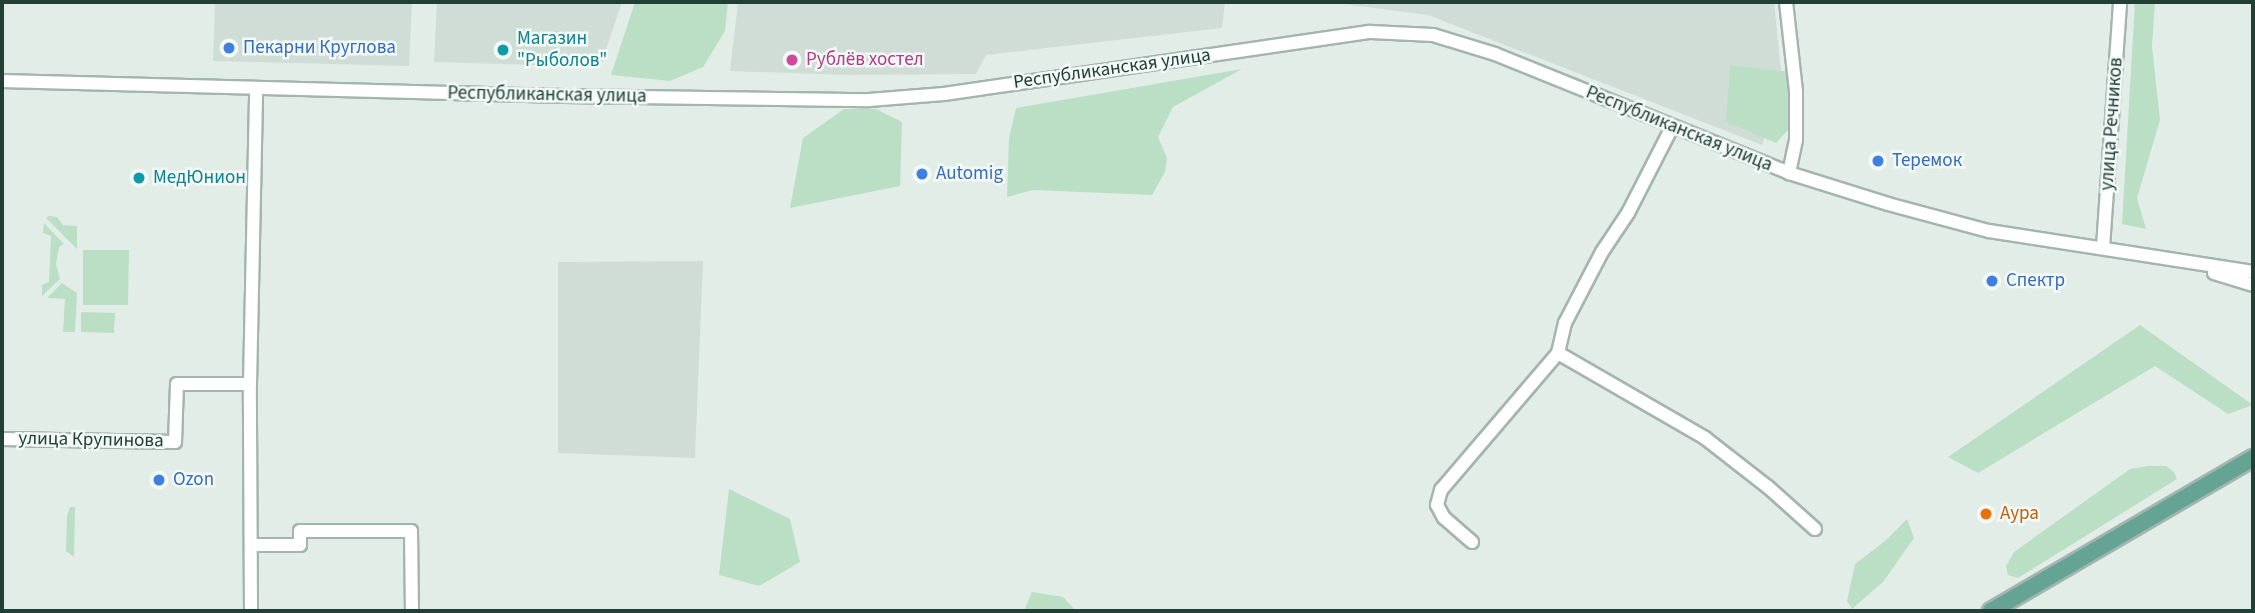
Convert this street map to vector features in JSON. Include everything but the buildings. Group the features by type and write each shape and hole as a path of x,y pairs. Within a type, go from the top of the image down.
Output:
{"main road":[{"path":"1991,611 2249,458"}],"street":[{"path":"1786,2 1796,91 1796,140 1788,173"},
{"name":"улица Речников","path":"2103,247 2120,2"},
{"name":"Республиканская улица","path":"2,81 869,100 944,94 1371,32 1433,35 1495,54 1788,173 1989,231 2103,247 2184,263"},
{"path":"251,611 250,384 256,88"},
{"path":"1472,542 1444,518 1437,505 1441,490 1558,353 1565,323 1602,252 1628,213 1672,127"},
{"path":"2184,263 2253,272"},
{"path":"2184,263 2253,285"},
{"path":"1558,353 1705,439 1768,487 1815,529"},
{"name":"улица Крупинова","path":"2,439 175,442 177,384 250,384"},
{"path":"251,545 300,545 300,531 411,531 412,611"}],"shaded area":[{"path":"215,2 412,2 409,66 213,61"},
{"path":"437,2 622,2 600,67 434,62"},
{"path":"738,2 1225,2 1222,28 986,55 976,74 849,75 730,71"},
{"path":"1329,2 1774,2 1782,80 1762,145 1428,15"},
{"path":"703,261 695,458 558,453 558,262"}],"green space":[{"path":"635,2 728,2 725,31 703,67 670,81 611,75"},
{"path":"2135,2 2155,2 2152,46 2160,120 2137,198 2146,229 2122,224"},
{"path":"1730,65 1790,72 1789,129 1776,143 1726,122"},
{"path":"1242,69 1173,107 1158,137 1167,158 1165,172 1152,195 1033,190 1007,197 1009,138 1016,108"},
{"path":"844,109 876,109 902,122 900,186 790,208 803,138"},
{"path":"57,217 63,225 77,226 77,249 46,218"},
{"path":"44,223 64,244 59,247 56,264 60,279 42,296 42,285 49,282 51,236 43,233"},
{"path":"83,250 129,250 128,305 83,305"},
{"path":"62,283 77,293 75,332 63,332 65,299 47,298"},
{"path":"81,312 115,313 114,333 81,332"},
{"path":"2140,325 2253,405 2228,414 2155,366 1978,473 1948,457"},
{"path":"2166,466 2174,472 2177,479 2018,578 2008,575 2006,566 2014,552 2130,469"},
{"path":"729,489 790,519 800,562 759,586 719,575"},
{"path":"70,507 75,507 74,557 66,551 67,516"},
{"path":"1907,519 1914,538 1883,582 1852,609 1847,601 1855,564 1885,541"},
{"path":"1032,592 1063,597 1076,611 1024,611"}],"place":[{"name":"Пекарни Круглова","path":"229,48"},
{"name":"Магазин \"Рыболов\"","path":"503,50"},
{"name":"Рублёв хостел","path":"792,60"},
{"name":"Теремок","path":"1878,161"},
{"name":"Automig","path":"922,174"},
{"name":"МедЮнион","path":"139,178"},
{"name":"Спектр","path":"1992,281"},
{"name":"Ozon","path":"159,480"},
{"name":"Аура","path":"1986,514"}]}
